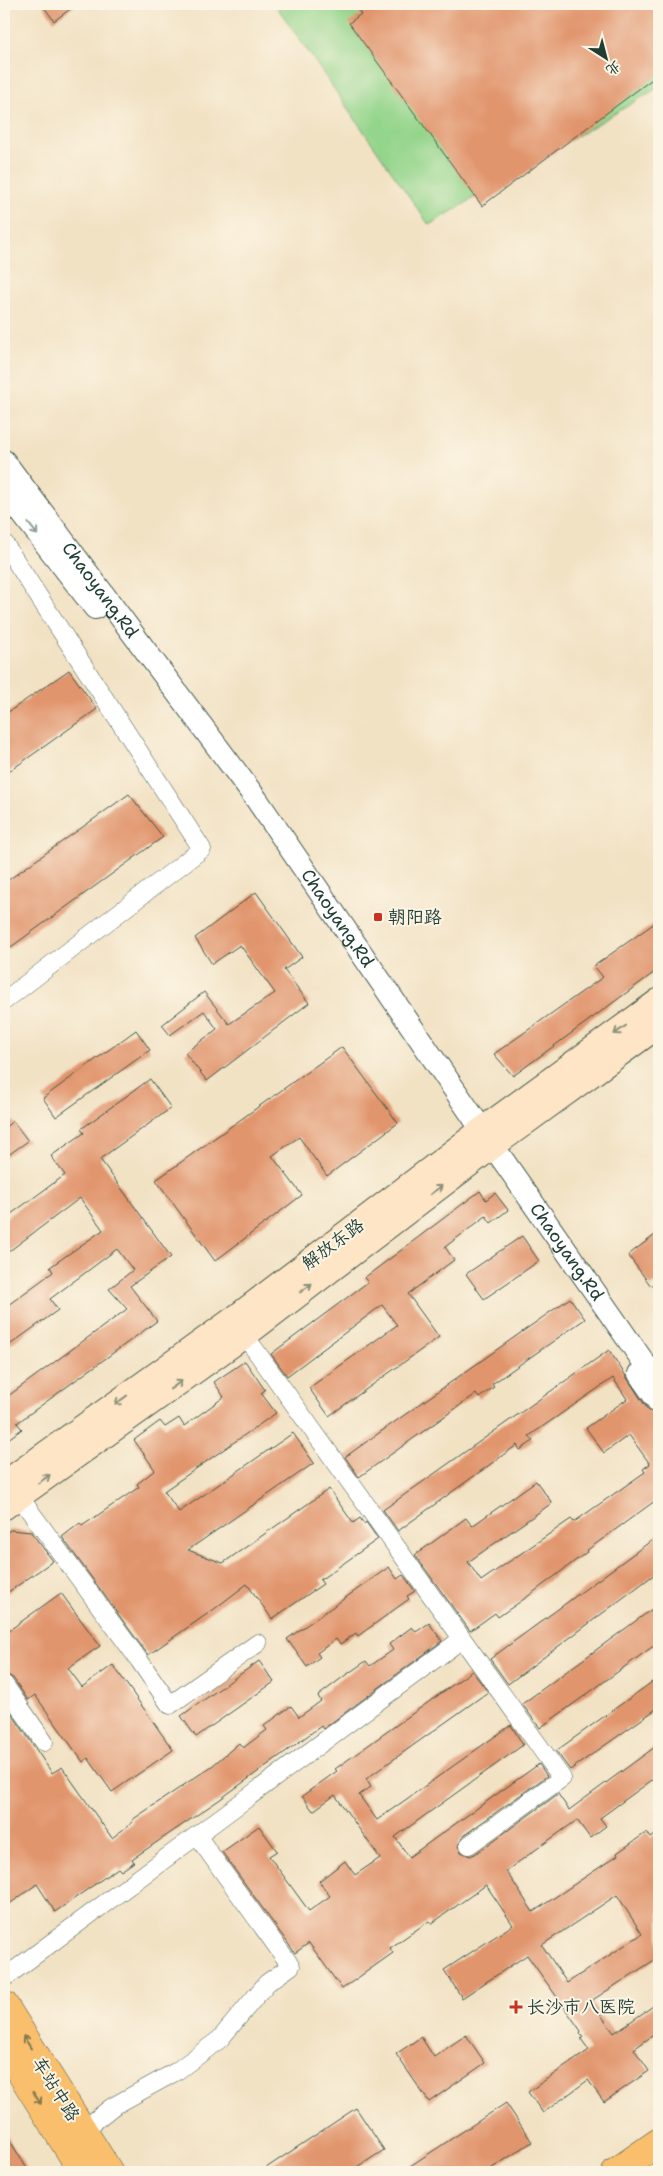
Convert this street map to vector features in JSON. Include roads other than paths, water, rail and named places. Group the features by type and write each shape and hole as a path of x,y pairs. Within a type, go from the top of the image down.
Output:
{"main road":[{"name":"解放东路","path":"9,1492 239,1327 484,1141 659,1001"},
{"name":"解放东路","path":"484,1141 659,1025"},
{"name":"车站中路","path":"4,2005 74,2138 83,2172"},
{"name":"车站中路","path":"4,2046 74,2138 108,2172"},
{"path":"616,2172 659,2142"}],"street":[{"name":"Chaoyang.Rd","path":"4,461 256,800 659,1403"},
{"name":"Chaoyang.Rd","path":"4,490 247,807 659,1384"},
{"path":"4,543 202,849 4,1001"},
{"path":"239,1327 562,1778 469,1845"},
{"path":"9,1492 139,1660 170,1705 258,1643"},
{"path":"4,1978 462,1639"},
{"path":"4,1684 44,1742"},
{"path":"74,2138 112,2108 177,2071 220,2039 268,1983 291,1966 203,1844"}],"place":[{"name":"朝阳路","path":"378,917"},
{"name":"长沙市八医院","path":"516,2007"}]}
